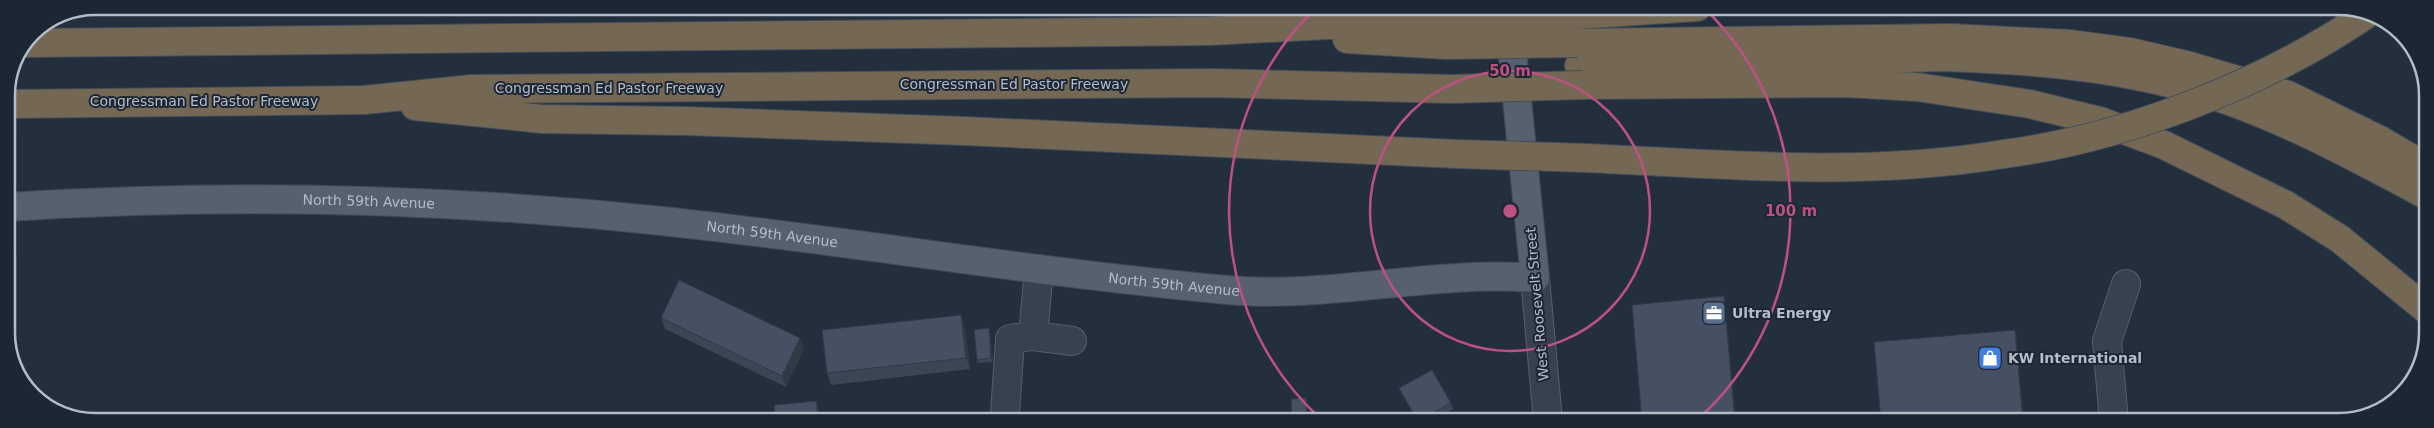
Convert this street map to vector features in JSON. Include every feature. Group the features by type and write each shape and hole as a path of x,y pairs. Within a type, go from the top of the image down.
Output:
{"highway":[{"path":"1210,31 1333,15"},
{"path":"34,43 1210,31 1446,32 1575,15"},
{"path":"364,100 542,120 686,121 965,131 1778,168 1841,169 1950,163 2043,149 2115,130 2215,95 2278,66 2360,18"},
{"path":"1446,32 1580,65 1917,87 2030,104 2100,121 2164,145 2286,205 2340,239 2419,303"},
{"path":"1580,65 1952,38 2070,44 2122,51 2186,65 2288,95 2380,140 2419,162"},
{"path":"1580,65 1944,57 2010,60 2126,73 2183,86 2279,121 2419,191"},
{"name":"Congressman Ed Pastor Freeway","path":"15,104 364,100 472,88 1450,81 1580,65"}],"main road":[{"name":"West Roosevelt Street","path":"1509,15 1536,278"},
{"name":"North 59th Avenue","path":"15,207 116,200 206,198 363,200 468,205 662,221 1039,269 1234,290 1324,289 1502,276 1536,278"}],"street":[{"path":"1033,336 1039,269"},
{"name":"West Roosevelt Street","path":"1536,278 1547,413"},
{"path":"2113,413 2107,341 2126,284"},
{"path":"1005,413 1010,339 1033,336 1072,341"}],"building":[{"path":"679,280 800,338 782,376 661,318"},
{"path":"1724,296 1734,413 1641,413 1632,305"},
{"path":"961,315 966,358 827,373 822,330"},
{"path":"989,328 991,358 977,360 974,330"},
{"path":"2015,330 2022,413 1880,413 1874,342"},
{"path":"1432,370 1451,403 1433,413 1413,413 1399,388"},
{"path":"1306,398 1307,413 1292,413 1291,399"},
{"path":"816,401 818,413 775,413 774,405"}],"place":[{"name":"Ultra Energy","path":"1714,313"},
{"name":"KW International","path":"1990,358"}]}
